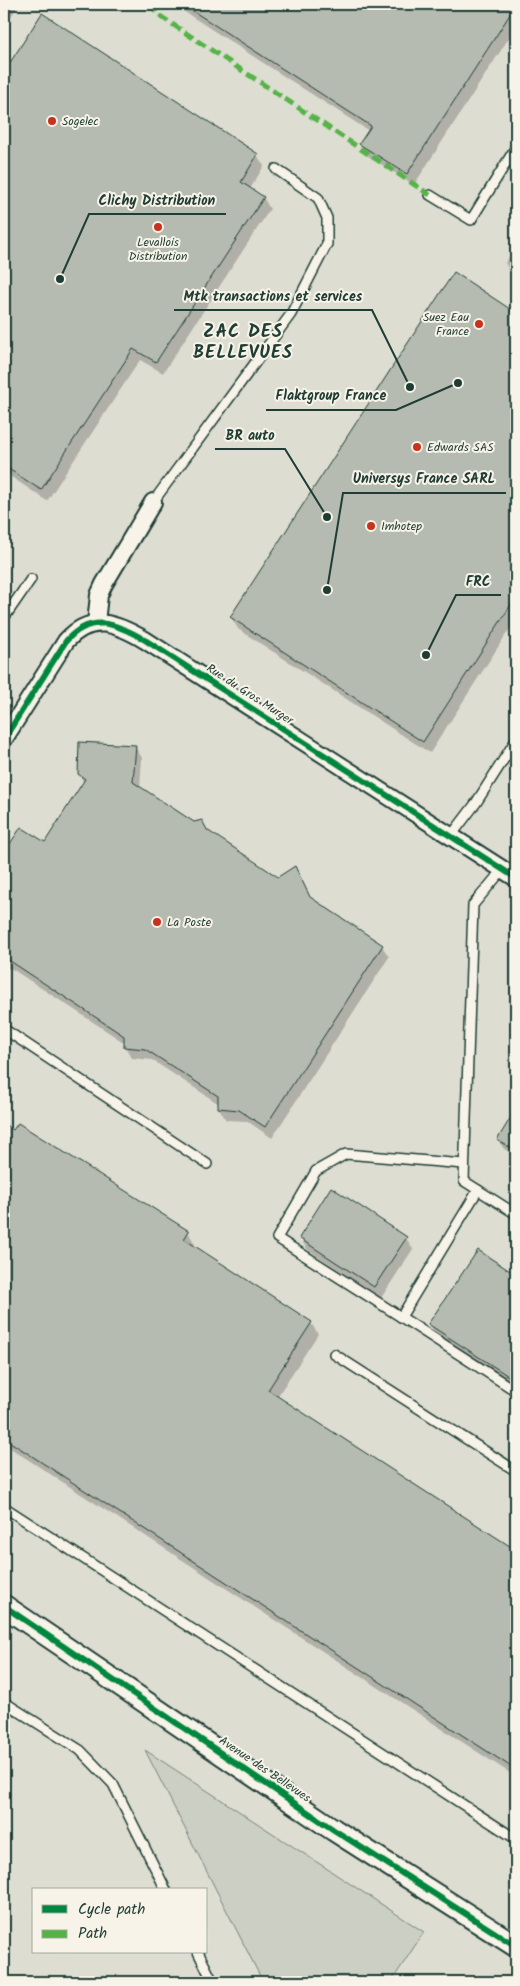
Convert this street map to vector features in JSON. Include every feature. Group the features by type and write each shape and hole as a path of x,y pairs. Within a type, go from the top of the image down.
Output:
{"street":[{"path":"4,739 66,641 76,630 96,623 99,595 104,584 153,502"},
{"name":"Rue du Gros Murger","path":"96,623 114,625 128,630 145,640 509,874"},
{"name":"Avenue des Bellevues","path":"4,1606 334,1830 516,1946"}],"lane":[{"path":"430,195 471,220 516,146"},
{"path":"153,502 291,314 327,244 327,218 318,198 276,169"},
{"path":"4,618 31,579"},
{"path":"451,836 476,802 516,740"},
{"path":"509,874 473,905 464,1181 516,1214"},
{"path":"4,1029 207,1164"},
{"path":"464,1164 346,1154 316,1171 277,1238 516,1391"},
{"path":"401,1317 478,1190"},
{"path":"334,1354 516,1471"},
{"path":"4,1507 516,1840"},
{"path":"4,1702 80,1750 113,1784 165,1888"},
{"path":"199,1954 213,1982"}],"shaded area":[{"path":"4,4 516,4 516,1982 4,1982"},
{"path":"145,1750 424,1932 391,1982 263,1982"}],"building":[{"path":"182,4 516,5 407,174 359,144 371,126"},
{"path":"42,13 258,154 241,182 264,197 156,362 133,349 41,490 4,466 4,72"},
{"path":"454,272 516,313 516,597 423,742 230,617"},
{"path":"79,742 136,745 133,782 194,822 202,820 207,830 278,877 295,866 310,897 383,945 265,1127 239,1110 218,1108 218,1096 145,1049 124,1047 124,1036 4,957 4,853 21,827 45,842 85,779 78,774"},
{"path":"516,1109 516,1151 497,1140"},
{"path":"18,1123 189,1231 184,1239 312,1322 268,1390 516,1550 516,1770 4,1438 4,1124 13,1130"},
{"path":"331,1187 407,1237 374,1287 299,1238"},
{"path":"478,1250 516,1275 516,1381 428,1324"}],"marked path":[{"path":"151,4 157,14 430,195"}],"cycle path":[{"path":"4,739 66,641 75,632 85,627 94,624 114,625 145,640 516,878"},
{"path":"4,1606 334,1830 516,1946"}],"place":[{"name":"Sogelec","path":"52,121"},
{"name":"Levallois Distribution","path":"158,227"},
{"name":"Clichy Distribution","path":"60,279"},
{"name":"Suez Eau France","path":"479,324"},
{"name":"Flaktgroup France","path":"458,383"},
{"name":"Mtk transactions et services","path":"410,387"},
{"name":"Edwards SAS","path":"417,447"},
{"name":"BR auto","path":"327,517"},
{"name":"Imhotep","path":"371,526"},
{"name":"Universys France SARL","path":"327,590"},
{"name":"FRC","path":"426,655"},
{"name":"La Poste","path":"157,922"}],"district":[{"name":"ZAC DES BELLEVUES","path":"243,341"}]}
